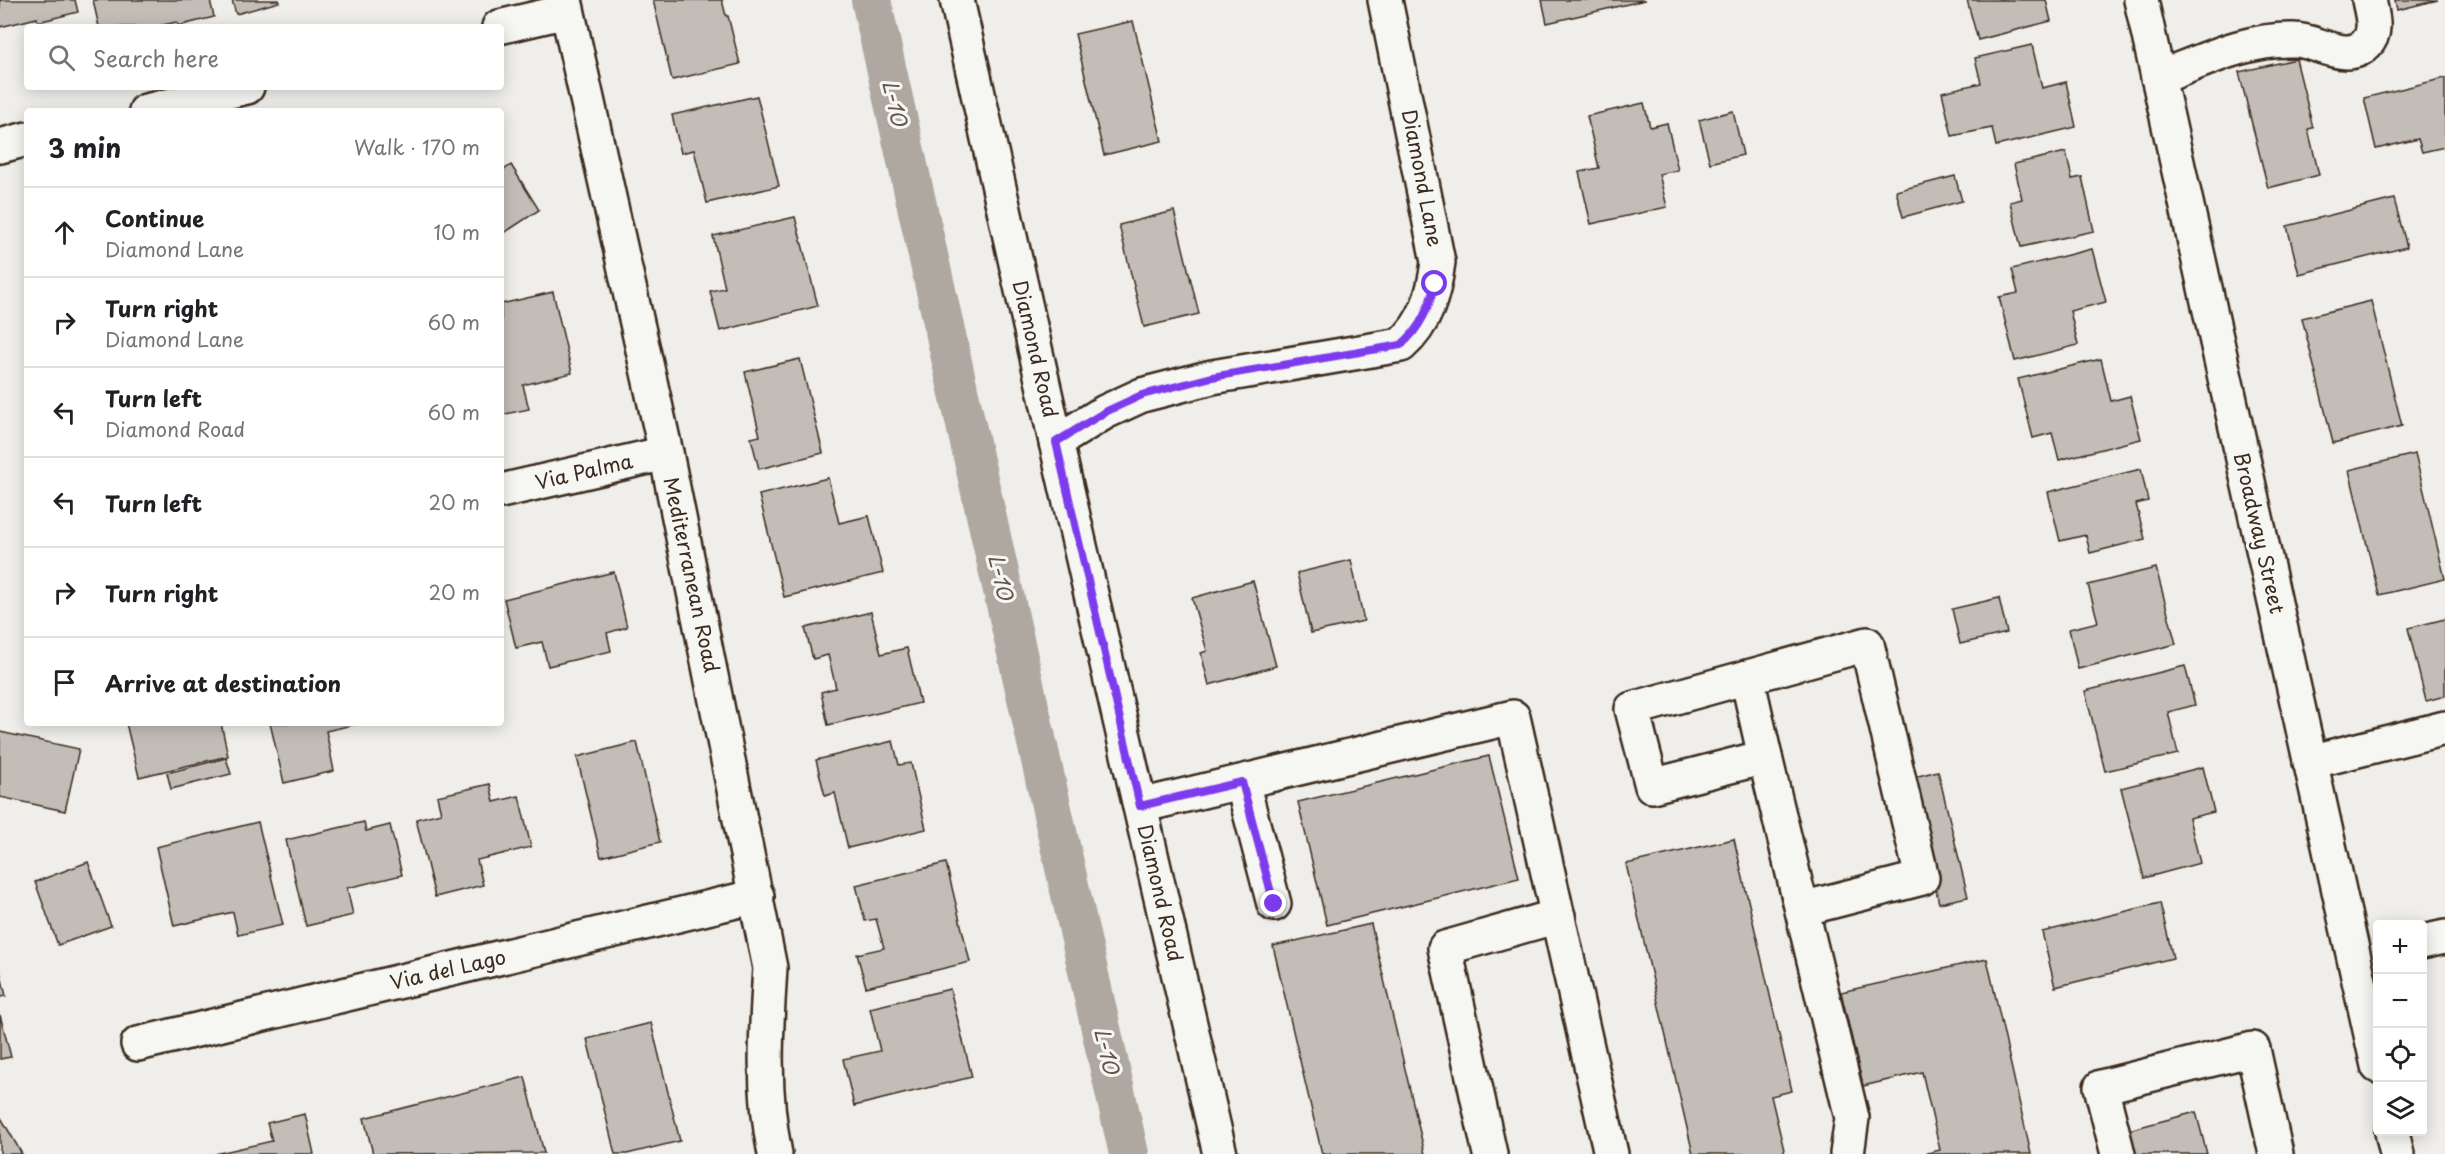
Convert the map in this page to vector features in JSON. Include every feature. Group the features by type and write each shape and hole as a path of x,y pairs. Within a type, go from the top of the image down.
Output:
{"street":[{"name":"Diamond Road","path":"957,0 1220,1154"},
{"name":"Diamond Lane","path":"1056,442 1105,412 1142,395 1212,377 1401,345 1413,335 1430,304 1438,262 1385,0"},
{"name":"Broadway Street","path":"2141,0 2310,762 2366,956 2374,1028"},
{"path":"2158,78 2241,46 2266,41 2298,40 2349,52 2366,45 2374,28 2369,0"},
{"path":"504,25 566,5"},
{"name":"Mediterranean Road","path":"566,5 666,453 770,968 766,1103 769,1151"},
{"path":"159,108 234,90"},
{"path":"0,146 24,140"},
{"name":"Via Palma","path":"504,490 666,453"},
{"path":"1765,757 1652,786 1632,709 1867,644 1922,879 1802,909"},
{"path":"1747,677 1852,1118 1847,1154"},
{"path":"1140,806 1513,717 1611,1154"},
{"path":"2310,762 2445,728"},
{"path":"1242,782 1274,904"},
{"name":"Via del Lago","path":"138,1044 757,896"},
{"path":"1491,1154 1445,948 1558,916"},
{"path":"2427,941 2445,937"},
{"path":"2118,1154 2101,1087 2253,1049 2276,1154"},
{"path":"2393,1136 2397,1154"}],"building":[{"path":"0,0 75,0 78,12 38,22 37,18 0,27"},
{"path":"93,0 210,0 214,17 186,24 178,24 177,22 98,24"},
{"path":"232,0 279,0 279,2 236,14"},
{"path":"653,0 722,0 740,64 672,80"},
{"path":"1542,0 1645,0 1547,23"},
{"path":"1967,0 2046,0 2051,21 1978,40"},
{"path":"2395,0 2438,0 2397,10"},
{"path":"1133,21 1162,141 1104,155 1075,34"},
{"path":"2032,45 2042,88 2066,82 2076,127 1996,146 1992,128 1952,136 1942,92 1981,83 1975,58"},
{"path":"2296,59 2313,128 2308,129 2319,175 2268,188 2239,72"},
{"path":"2445,78 2445,147 2422,152 2418,139 2376,149 2364,98"},
{"path":"757,96 779,186 707,203 694,150 681,153 672,115"},
{"path":"1644,103 1650,127 1667,123 1678,170 1659,174 1667,207 1591,224 1579,172 1599,168 1587,116"},
{"path":"1733,111 1743,155 1710,163 1699,120"},
{"path":"2066,152 2072,179 2082,177 2094,231 2021,247 2010,202 2022,199 2014,164"},
{"path":"511,165 539,210 504,233 504,170"},
{"path":"1955,176 1962,201 1903,217 1896,191"},
{"path":"2394,199 2407,247 2299,274 2287,226"},
{"path":"1174,211 1199,314 1144,327 1119,225"},
{"path":"795,217 818,306 720,331 710,291 725,288 713,236"},
{"path":"2092,249 2106,302 2070,311 2078,345 2015,361 1999,297 2018,293 2012,269"},
{"path":"553,292 572,373 523,385 529,409 504,414 504,303"},
{"path":"2371,301 2402,426 2333,443 2302,318"},
{"path":"800,359 823,453 759,469 751,438 760,436 745,372"},
{"path":"2101,359 2111,401 2130,396 2141,439 2059,460 2052,433 2033,438 2018,379"},
{"path":"2415,454 2445,579 2379,595 2349,470"},
{"path":"2141,469 2148,501 2136,504 2145,539 2090,553 2086,535 2060,541 2048,492"},
{"path":"828,478 839,523 869,516 883,573 784,597 759,495"},
{"path":"1351,560 1364,621 1311,633 1297,573"},
{"path":"2156,568 2176,644 2078,669 2069,629 2098,622 2088,585"},
{"path":"614,572 627,627 607,633 611,651 548,666 542,642 516,648 504,599"},
{"path":"1253,581 1276,666 1209,685 1201,653 1207,651 1192,598"},
{"path":"1999,598 2007,633 1960,644 1952,609"},
{"path":"871,612 881,654 907,648 920,703 828,725 821,692 836,688 828,655 813,659 805,628"},
{"path":"2445,619 2445,696 2426,701 2408,628"},
{"path":"2185,666 2195,705 2168,712 2178,754 2105,771 2085,691"},
{"path":"127,726 222,726 228,756 139,777"},
{"path":"271,726 348,726 326,731 334,771 284,783"},
{"path":"0,732 79,749 65,811 0,797"},
{"path":"893,741 899,765 911,763 926,829 848,848 835,793 825,796 816,760"},
{"path":"637,742 660,842 601,857 577,757"},
{"path":"1489,756 1519,878 1327,925 1298,802"},
{"path":"226,758 231,774 171,789 167,773"},
{"path":"2203,767 2214,812 2189,818 2200,863 2144,878 2121,788"},
{"path":"1938,771 1968,897 1939,903 1910,778"},
{"path":"490,784 494,802 519,796 531,847 477,860 483,885 435,897 416,819 441,813 437,796"},
{"path":"258,822 283,925 238,935 233,912 174,926 156,847"},
{"path":"364,822 366,831 390,825 402,875 347,888 353,915 306,926 286,840"},
{"path":"1734,839 1792,1091 1771,1096 1785,1154 1693,1154 1626,864"},
{"path":"88,862 111,926 58,945 35,882"},
{"path":"946,863 970,962 866,987 857,954 884,948 876,919 865,921 856,885"},
{"path":"2160,903 2173,958 2055,987 2042,932"},
{"path":"1371,924 1425,1154 1322,1154 1273,946"},
{"path":"1987,959 2031,1154 1924,1154 1940,1150 1922,1072 1863,1086 1841,992"},
{"path":"0,971 6,996 0,997"},
{"path":"950,989 972,1077 854,1106 843,1059 880,1051 870,1008"},
{"path":"0,1015 11,1057 0,1059"},
{"path":"651,1023 680,1141 627,1154 615,1154 587,1039"},
{"path":"525,1077 544,1153 373,1154 364,1118"},
{"path":"2196,1112 2207,1154 2123,1154 2117,1133"},
{"path":"305,1114 314,1154 215,1154 272,1141 267,1123"},
{"path":"0,1116 22,1154 0,1154"}],"waterway":[{"name":"L-10","path":"871,0 1129,1154"}],"route":[{"path":"1274,904 1242,782 1140,806 1056,442 1105,412 1142,395 1212,377 1401,345 1413,335 1430,304 1435,284"}]}
